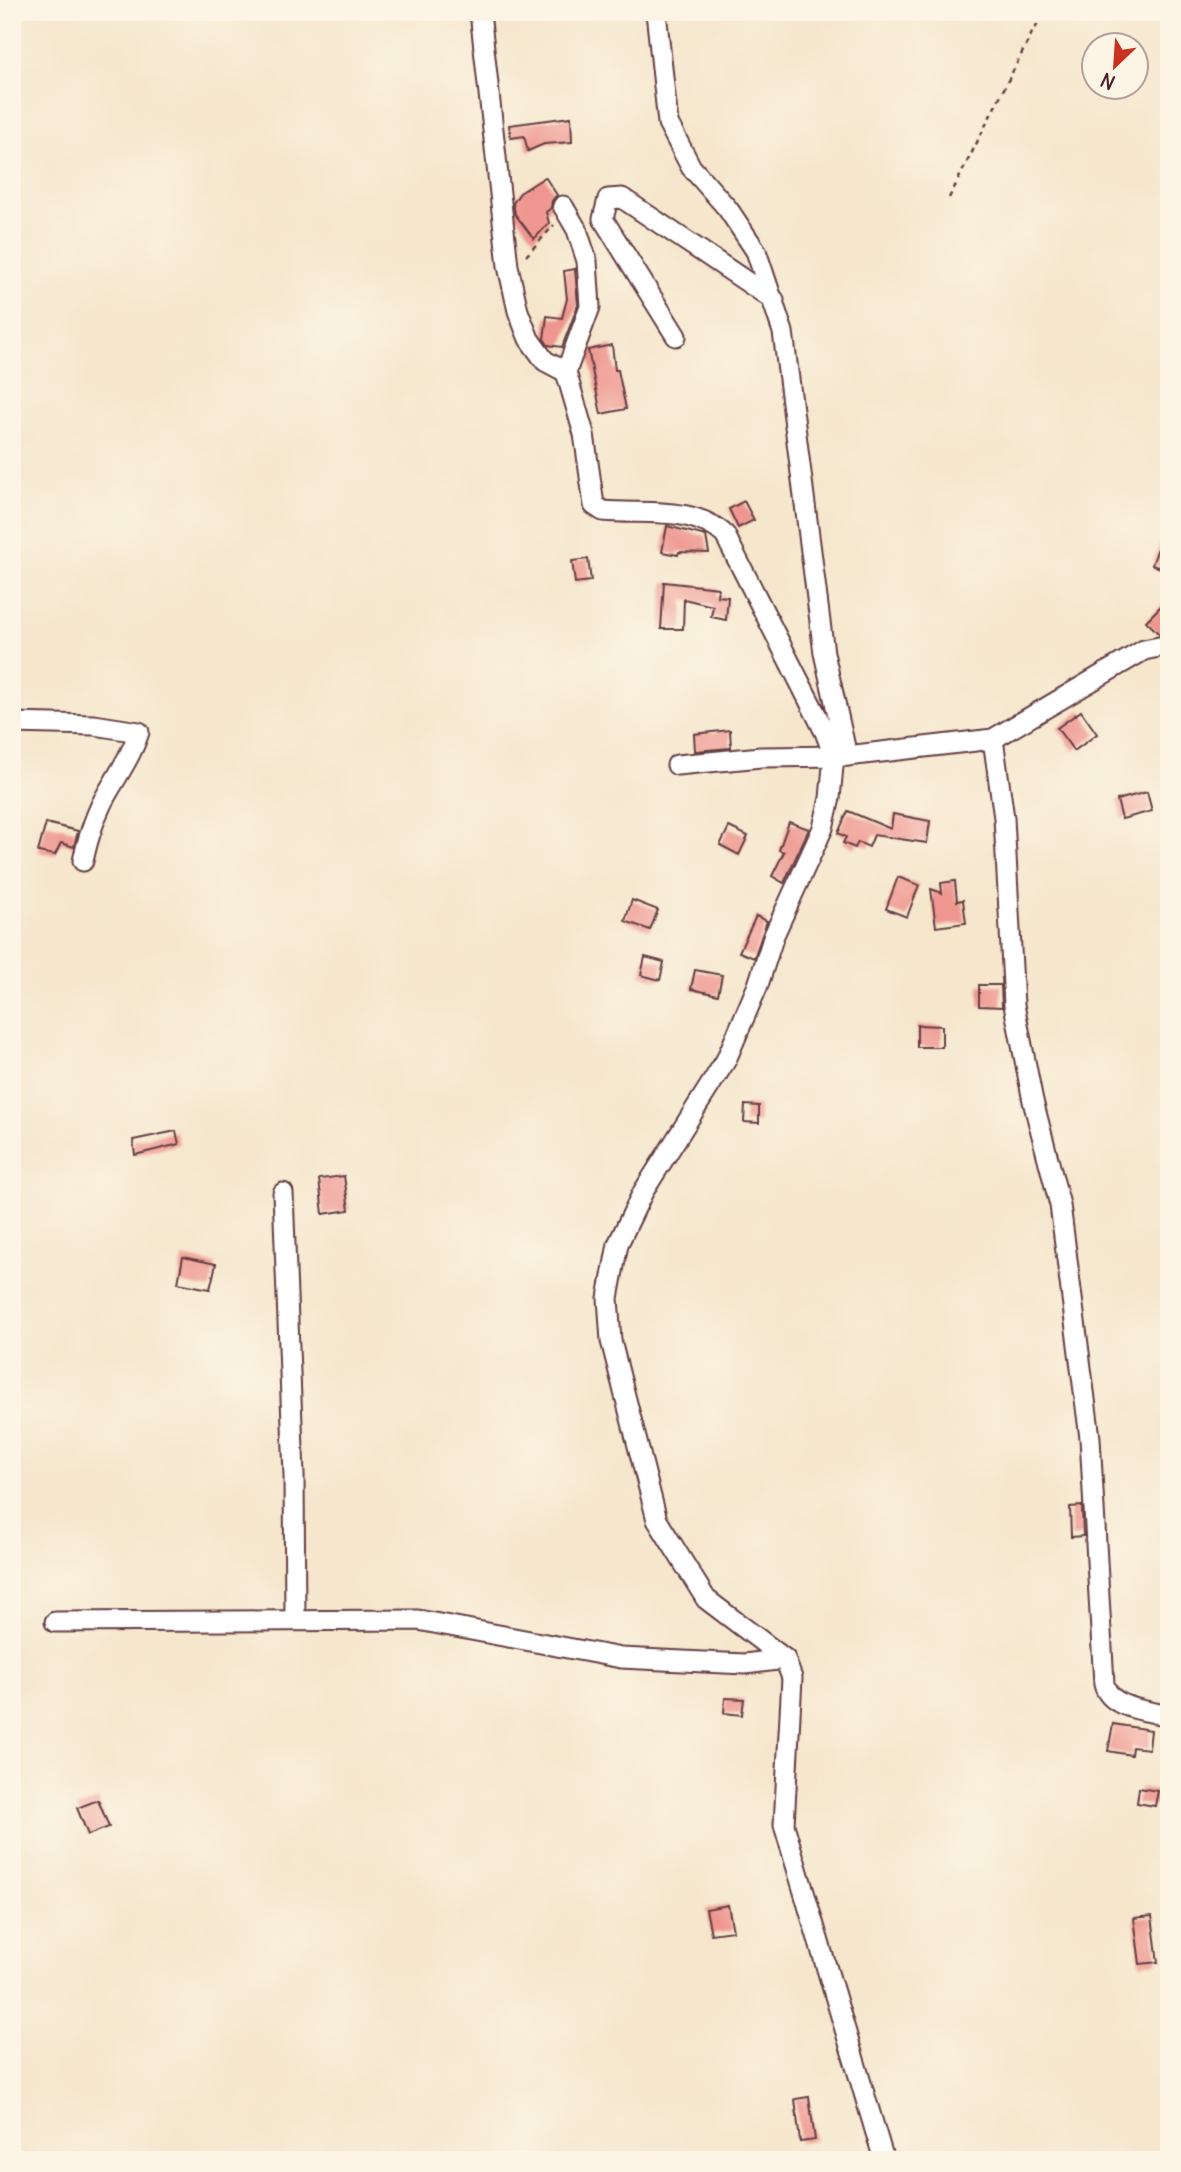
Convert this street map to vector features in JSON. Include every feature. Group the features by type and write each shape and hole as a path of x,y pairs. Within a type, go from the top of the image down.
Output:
{"street":[{"path":"480,12 508,266 518,311 529,339 545,361 566,372"},
{"path":"656,12 668,123 691,167 728,209 756,251 775,301 783,332 840,757 823,828 774,934 758,985 726,1060 643,1192 618,1244 608,1298 611,1341 657,1520 706,1599 785,1659 792,1678 784,1825 884,2160"},
{"path":"676,336 603,219 608,199 622,198 690,241 775,301"},
{"path":"566,210 587,261 590,307 566,372 584,434 594,505 603,511 694,515 712,523 725,535 840,757"},
{"path":"677,765 761,757 840,757 993,739 1144,650 1169,645"},
{"path":"12,723 94,725 139,732 119,776 107,793 83,861"},
{"path":"993,739 1004,818 1014,1005 1033,1101 1060,1205 1090,1438 1104,1684 1107,1695 1114,1702 1169,1716"},
{"path":"283,1193 294,1475 295,1619"},
{"path":"55,1622 418,1620 621,1658 745,1664 785,1659"}],"path":[{"path":"948,198 1032,33 1046,12"},
{"path":"1143,12 1169,15"},
{"path":"508,266 526,257 566,210"}],"building":[{"path":"571,117 572,142 544,144 528,151 524,136 511,138 509,125"},
{"path":"545,177 557,195 546,212 549,223 534,239 515,214 513,203 520,193"},
{"path":"575,269 578,305 562,347 548,345 544,339 547,316 562,318 567,299 564,271"},
{"path":"612,345 615,370 618,370 626,409 601,414 588,350"},
{"path":"744,501 754,520 738,528 729,509"},
{"path":"1169,523 1169,571 1152,565"},
{"path":"667,526 706,536 709,553 679,552 678,555 662,552"},
{"path":"588,559 591,581 575,583 572,561"},
{"path":"664,582 718,588 717,596 728,597 726,620 711,617 713,606 684,599 683,629 661,629"},
{"path":"1169,598 1169,626 1159,634 1146,621"},
{"path":"1081,711 1097,734 1074,751 1057,728"},
{"path":"730,730 731,748 695,751 694,734"},
{"path":"1147,792 1152,811 1122,819 1117,800"},
{"path":"848,811 891,829 893,814 930,821 927,843 874,835 869,847 858,842 855,848 843,843 846,837 838,833"},
{"path":"789,822 809,829 784,883 772,876 784,852 779,850"},
{"path":"46,823 78,831 74,847 61,843 55,855 38,852"},
{"path":"729,827 748,836 739,855 720,845"},
{"path":"898,877 919,885 907,917 886,909"},
{"path":"955,881 957,901 963,900 966,923 936,927 931,889 942,893 941,883"},
{"path":"632,900 658,910 650,930 625,921"},
{"path":"756,916 767,921 754,958 739,952"},
{"path":"645,957 664,962 660,980 641,975"},
{"path":"695,970 722,975 718,995 691,989"},
{"path":"979,985 1001,985 1002,1007 979,1006"},
{"path":"917,1025 942,1026 942,1047 917,1047"},
{"path":"745,1105 759,1106 759,1123 744,1122"},
{"path":"176,1131 179,1144 135,1155 133,1140"},
{"path":"344,1176 349,1210 323,1214 319,1179"},
{"path":"183,1257 216,1264 210,1289 178,1283"},
{"path":"1082,1506 1083,1536 1071,1537 1070,1507"},
{"path":"725,1698 744,1699 742,1715 724,1713"},
{"path":"1113,1724 1151,1730 1149,1749 1132,1747 1131,1755 1108,1751"},
{"path":"1139,1788 1158,1791 1155,1806 1137,1803"},
{"path":"98,1800 109,1827 88,1835 77,1808"},
{"path":"728,1905 733,1931 711,1934 706,1909"},
{"path":"1152,1916 1158,1962 1140,1964 1134,1918"},
{"path":"809,2097 815,2140 800,2142 795,2099"}]}
